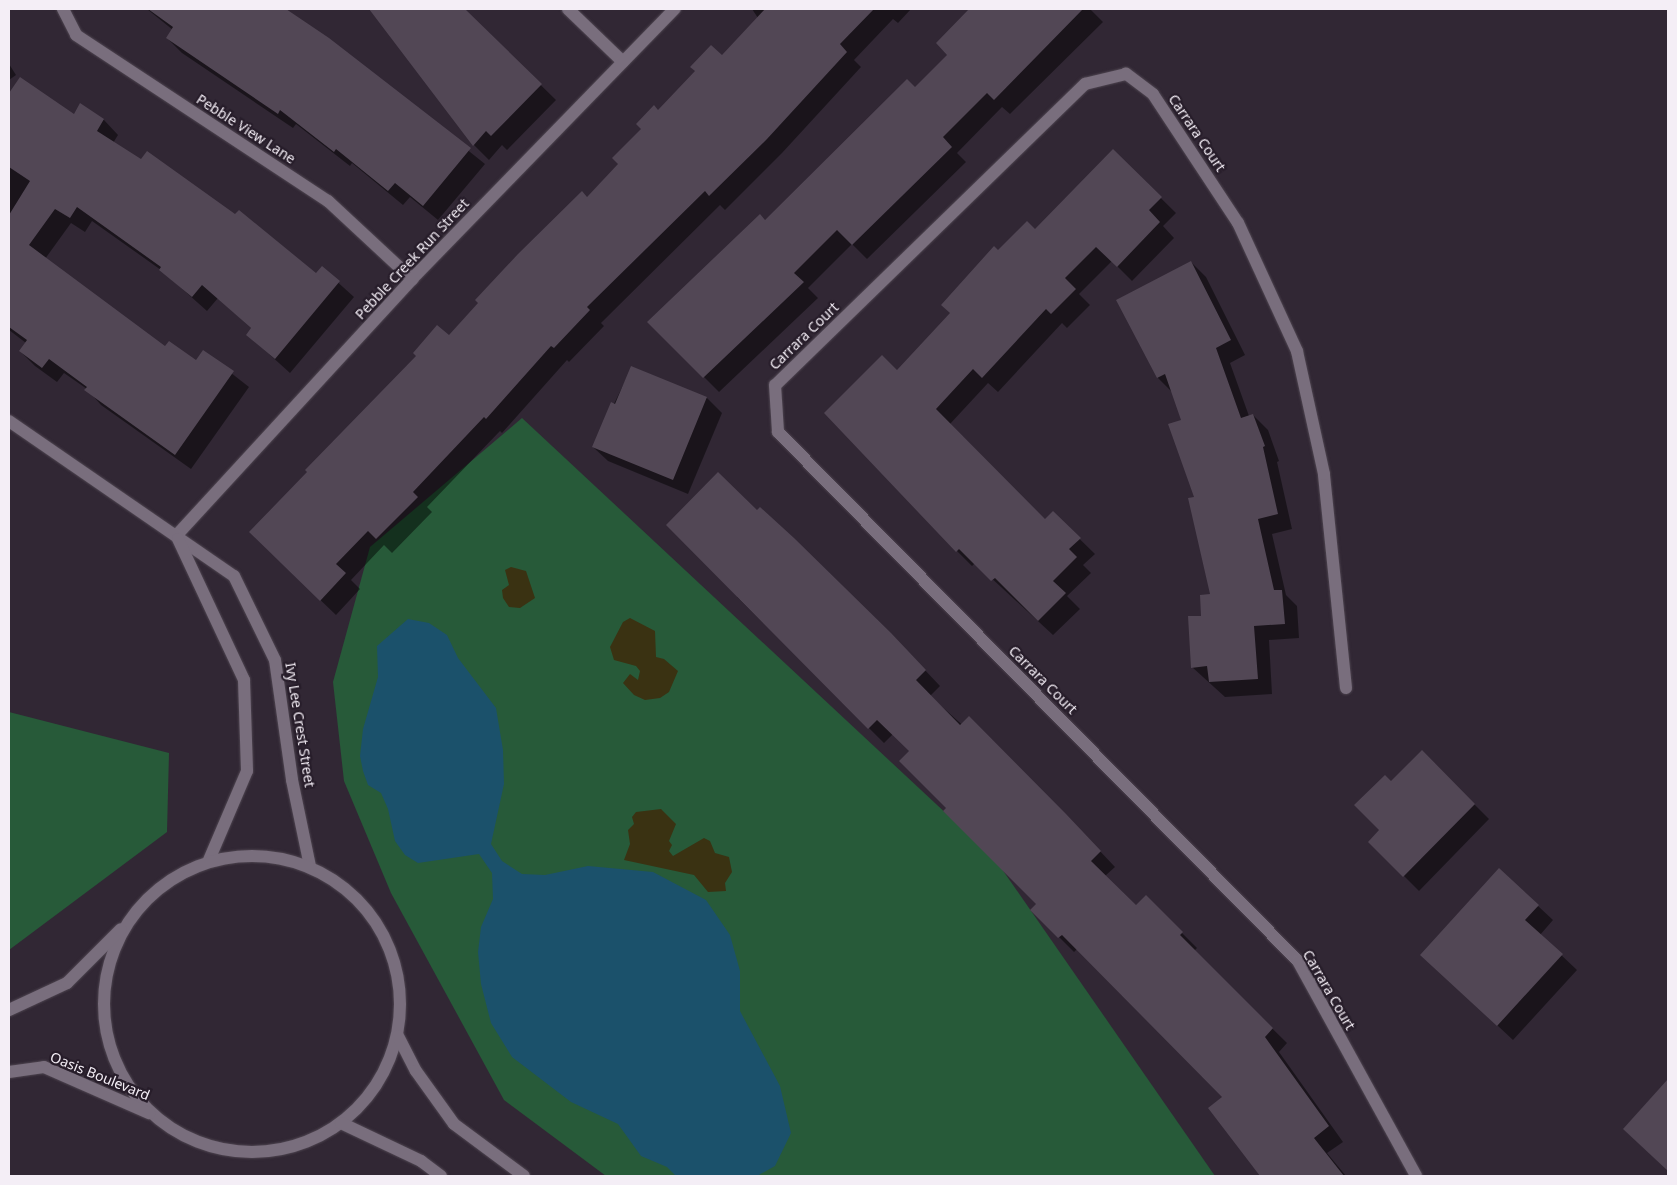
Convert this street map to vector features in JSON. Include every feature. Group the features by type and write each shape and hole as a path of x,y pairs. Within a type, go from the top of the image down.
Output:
{"street":[{"name":"Pebble View Lane","path":"63,9 76,35 328,201 412,279"},
{"path":"568,9 623,62"},
{"name":"Pebble Creek Run Street","path":"176,536 412,279 675,9"},
{"name":"Carrara Court","path":"1346,688 1324,474 1297,351 1238,223 1153,94 1126,74 1085,84 775,385 778,432 1298,961 1416,1176"},
{"name":"Ivy Lee Crest Street","path":"9,421 234,576 275,660 292,780 310,866"},
{"path":"176,536 244,680 247,771 209,860"},
{"name":"Oasis Boulevard","path":"9,1010 67,983 126,923 149,896 177,875 209,860 260,854 310,866 354,894 385,935 400,984 398,1036 386,1070 366,1099 341,1123 295,1147 243,1153 193,1141 150,1113 44,1067 9,1072"},
{"name":"Oasis Boulevard","path":"126,923 106,971 104,1023 119,1072 150,1113"},
{"name":"Oasis Boulevard","path":"398,1036 416,1071 454,1124 524,1176"},
{"path":"341,1123 421,1162 441,1176"}],"green space":[{"path":"522,418 995,859 1215,1176 606,1176 504,1100 391,893 344,781 333,682 370,547"},
{"path":"9,712 169,753 167,832 9,950"}],"sand":[{"path":"511,567 526,571 535,598 520,608 509,607 503,598 502,590 509,585 505,570"},
{"path":"630,618 655,631 656,657 664,659 678,671 669,692 660,698 645,700 634,695 623,683 630,674 638,680 640,671 636,666 614,660 610,647 623,622"},
{"path":"661,809 676,824 669,841 672,845 669,851 673,856 704,838 710,841 715,853 729,857 732,872 725,883 726,891 708,892 694,875 624,860 630,844 628,830 634,824 632,817 636,812"}],"water":[{"path":"408,619 429,623 447,635 458,658 496,708 503,750 504,784 491,844 502,861 522,874 545,875 588,866 653,872 706,900 730,935 740,971 740,1011 780,1086 791,1133 775,1166 757,1176 676,1176 667,1167 641,1156 618,1124 571,1102 512,1057 491,1023 481,984 478,952 481,927 493,899 492,873 479,854 418,863 405,855 395,841 388,809 381,793 368,785 363,771 360,756 363,729 378,677 377,646"}],"building":[{"path":"148,9 286,9 329,38 471,148 423,206 395,183 388,191 336,149 334,152 280,110 278,114 166,38 173,27"},
{"path":"369,9 465,9 542,84 491,136 486,131 473,146"},
{"path":"765,9 874,9 840,44 847,52 767,139 709,196 705,191 587,307 590,310 554,348 551,346 486,419 484,417 413,492 418,497 376,539 368,531 336,564 346,573 320,601 249,532 307,472 305,470 416,356 413,353 437,325 449,335 478,303 475,300 518,254 582,191 587,197 618,164 612,158 641,129 636,124 654,105 658,110 695,71 690,67 711,45 722,55"},
{"path":"969,9 1083,9 994,100 987,93 943,137 952,147 852,245 837,230 794,273 804,282 703,378 647,322 760,214 765,220 907,79 915,87 947,55 936,43"},
{"path":"20,77 74,114 80,103 104,119 97,131 141,159 147,151 235,214 239,210 316,273 322,266 340,281 275,359 246,335 251,328 202,285 192,297 159,270 161,267 77,207 70,218 55,209 29,245 165,346 169,341 196,360 203,350 234,371 175,455 84,390 87,387 49,359 42,368 19,351 27,340 9,327 9,215 30,181 9,167 9,93"},
{"path":"1113,149 1162,197 1149,210 1160,222 1117,267 1096,247 1065,278 1076,289 1051,314 1046,309 982,378 973,369 936,409 1045,519 1053,511 1081,538 1069,549 1077,557 1053,581 1066,593 1038,621 995,578 991,581 959,549 956,552 824,413 882,355 897,370 950,313 941,305 994,246 998,250 1027,221 1035,229"},
{"path":"1191,261 1231,340 1216,348 1241,418 1253,414 1265,446 1263,447 1278,514 1258,519 1274,590 1282,590 1285,624 1254,626 1258,679 1209,682 1207,666 1191,668 1188,616 1201,616 1200,595 1210,594 1188,498 1194,497 1168,424 1181,420 1165,374 1157,378 1116,300"},
{"path":"631,366 707,397 673,480 592,447 611,402 615,404"},
{"path":"718,472 757,510 760,507 794,538 891,633 926,670 916,680 960,725 969,716 1066,814 1101,851 1091,861 1136,905 1146,895 1183,932 1180,935 1273,1028 1265,1037 1329,1126 1314,1138 1344,1176 1260,1176 1208,1108 1222,1097 1062,935 1058,938 1030,910 1036,904 943,811 946,808 899,761 909,751 877,720 868,729 666,525"},
{"path":"1422,750 1475,804 1403,877 1368,842 1379,830 1354,805 1385,775 1391,781"},
{"path":"1499,868 1539,905 1525,920 1563,954 1497,1026 1420,955"},
{"path":"1668,1079 1668,1171 1623,1129"}]}
